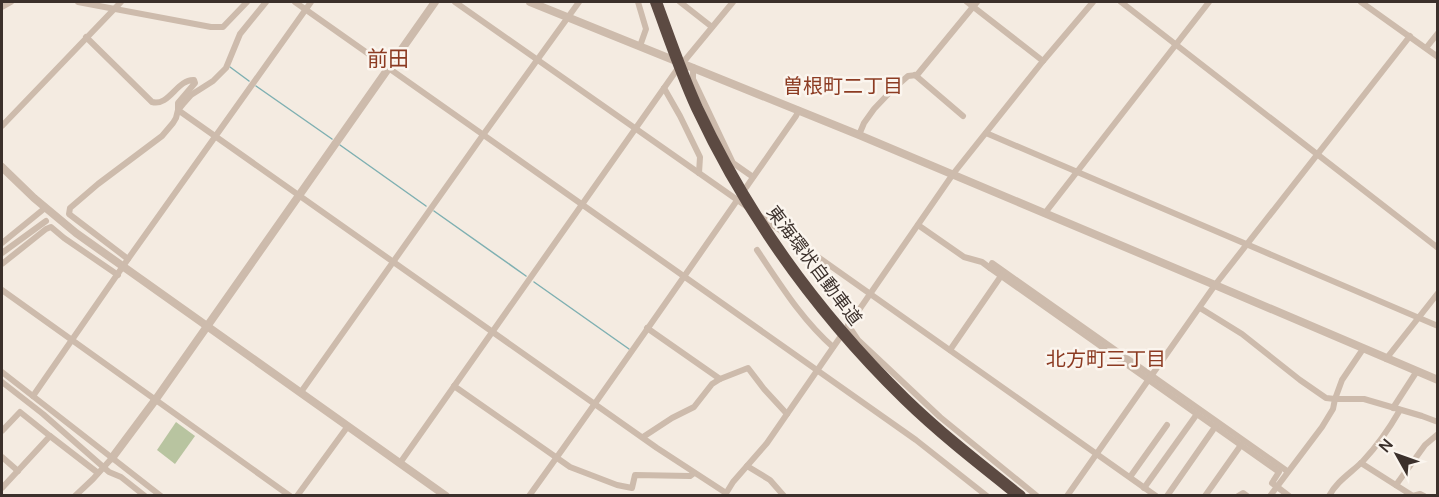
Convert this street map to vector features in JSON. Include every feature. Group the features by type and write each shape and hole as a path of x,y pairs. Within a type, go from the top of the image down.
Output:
{"highway":[{"name":"東海環状自動車道","path":"656,2 696,106 719,153 768,236 798,279 830,320 906,400 1020,495"}],"street":[{"path":"2,7 11,2"},
{"path":"78,2 211,27 223,27 247,2"},
{"path":"2,126 121,2"},
{"path":"178,110 192,95 213,81 226,68 240,34 266,2"},
{"path":"295,2 916,440 987,495"},
{"path":"33,396 310,2"},
{"path":"75,495 104,468 156,399 435,2"},
{"path":"454,2 1156,495"},
{"path":"530,2 953,174 1437,380"},
{"path":"301,392 579,2"},
{"path":"638,2 646,29 640,46"},
{"path":"680,2 712,27"},
{"path":"690,9 696,2"},
{"path":"400,463 664,88 733,2"},
{"path":"178,110 725,494 767,443 953,174 1093,2"},
{"path":"1121,2 1437,248"},
{"path":"1045,213 1209,2"},
{"path":"1361,2 1437,57"},
{"path":"859,135 874,109 892,90 909,76 917,75 930,61 972,3 1043,61"},
{"path":"1426,48 1437,33"},
{"path":"1067,495 1215,285 1410,36"},
{"path":"86,37 152,102 162,102 189,80 194,80 195,83 178,103 176,118 162,136 70,208 69,214 128,259"},
{"path":"693,67 693,79 733,164 753,177"},
{"path":"915,75 963,116"},
{"path":"664,88 700,158 699,172"},
{"path":"529,495 799,110"},
{"path":"986,133 1437,326"},
{"path":"2,167 45,208 120,271"},
{"path":"3,239 45,208"},
{"path":"2,254 46,220"},
{"path":"918,225 964,257 982,262 1287,471"},
{"path":"2,264 51,227 207,326 446,495"},
{"path":"757,250 784,291 820,336 833,347"},
{"path":"990,268 992,263 1279,472 1272,483 1289,495"},
{"path":"950,350 1001,276"},
{"path":"2,290 290,495"},
{"path":"1386,358 1437,294"},
{"path":"1200,308 1242,334 1326,398 1364,399 1437,422"},
{"path":"848,325 858,340 940,417 1036,495"},
{"path":"647,328 720,379"},
{"path":"1270,495 1322,427 1333,409 1342,380 1363,349"},
{"path":"643,437 694,407 712,384 748,368 787,414"},
{"path":"1393,408 1417,371"},
{"path":"2,372 161,495"},
{"path":"2,382 109,472 121,477 145,495"},
{"path":"454,386 570,467 633,492 634,475 690,476 694,473"},
{"path":"1329,495 1338,482 1361,463 1387,434 1400,410"},
{"path":"2,431 20,412 98,473"},
{"path":"1144,488 1197,414"},
{"path":"1130,477 1167,425"},
{"path":"297,495 348,426"},
{"path":"1167,495 1215,427"},
{"path":"1396,485 1425,445 1437,434"},
{"path":"2,488 50,436"},
{"path":"1205,495 1241,445"},
{"path":"2,458 18,471"},
{"path":"1361,463 1413,495 1424,495"},
{"path":"747,466 770,480 784,495"},
{"path":"1238,495 1243,493 1247,495"}],"green space":[{"path":"176,422 195,436 175,464 157,450"}],"waterway":[{"path":"230,67 249,81"},
{"path":"256,86 332,139"},
{"path":"340,145 426,206"},
{"path":"434,211 526,276"},
{"path":"534,282 629,349"}],"district":[{"name":"前田","path":"388,58"},
{"name":"曽根町二丁目","path":"843,85"},
{"name":"北方町三丁目","path":"1106,358"}]}
